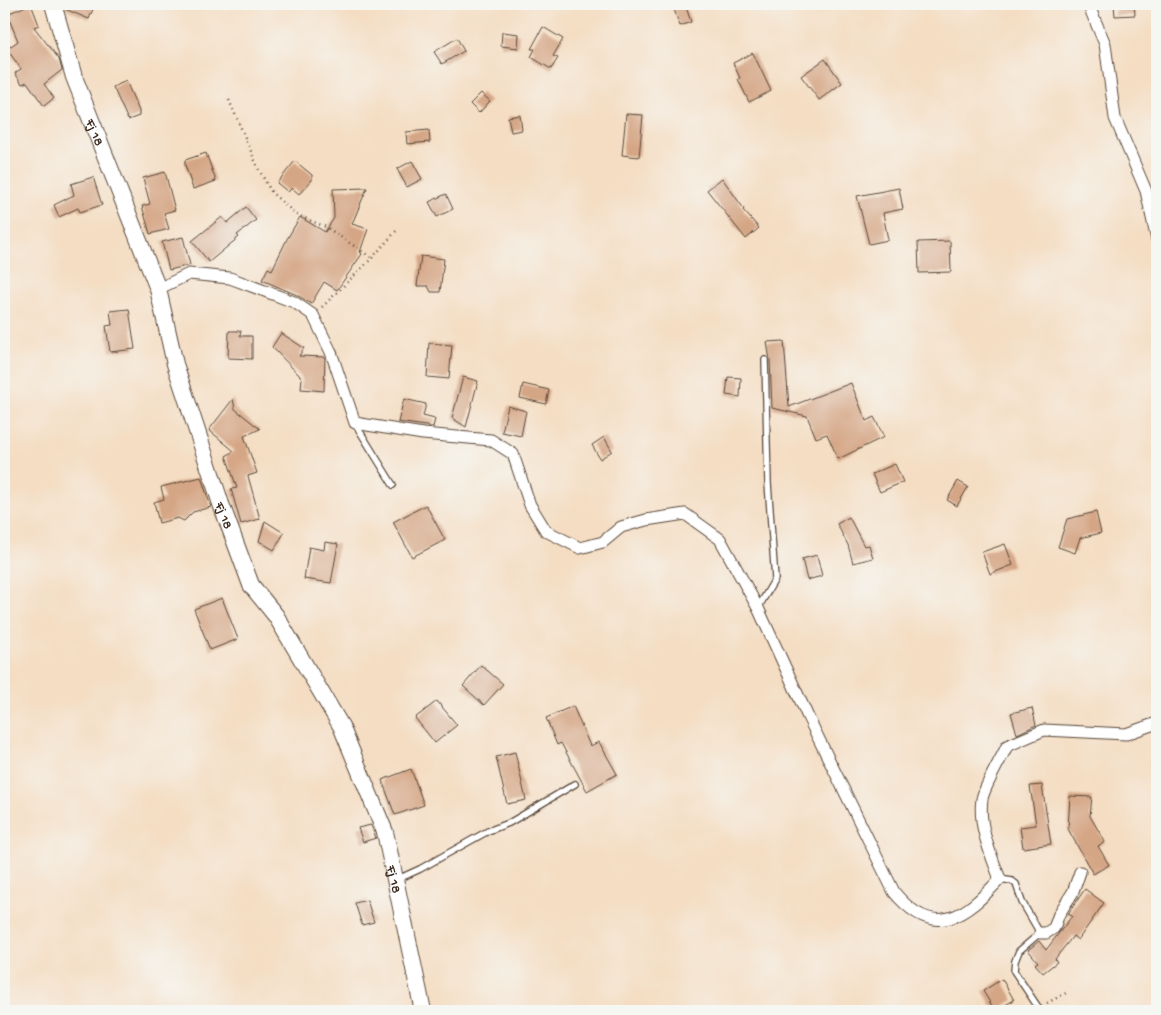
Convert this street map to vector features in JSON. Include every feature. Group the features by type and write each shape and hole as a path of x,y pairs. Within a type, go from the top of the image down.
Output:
{"street":[{"name":"Fj 18","path":"53,4 74,77 158,289 176,364 221,504 251,585 276,616 340,726 386,832 423,1011"},
{"path":"1088,4 1105,44 1115,118 1146,191 1157,240"},
{"path":"158,289 189,274 230,278 294,302 313,315 331,352 355,423 423,434 491,440 513,454 530,505 546,531 580,548 603,542 621,527 646,520 685,514 720,539 758,608 851,806 894,892 906,907 926,919 942,920 961,914 980,900 1000,879 989,850 981,816 982,798 1007,746 1044,730 1126,734 1157,723"},
{"path":"1040,933 1046,933 1054,928 1059,914 1073,892 1080,872"}],"lane":[{"path":"758,608 775,579 768,483 765,360"},
{"path":"355,423 394,485"},
{"path":"396,880 420,869 488,831 509,823 575,784"},
{"path":"1000,879 1012,880 1016,884 1022,902 1040,933 1019,951 1014,971 1038,1007"}],"path":[{"path":"230,100 259,170 272,193 298,215 326,227 372,258"},
{"path":"313,315 372,258 398,229"},
{"path":"1038,1007 1068,992"}],"building":[{"path":"31,4 39,25 34,27 59,59 62,70 44,84 54,98 44,106 27,82 22,84 15,73 21,69 7,49 18,41 7,14"},
{"path":"63,4 95,4 89,19 65,9"},
{"path":"672,4 685,4 691,22 680,26"},
{"path":"1114,4 1134,4 1135,15 1115,16"},
{"path":"543,27 563,39 553,56 558,58 551,69 531,57 535,49 531,49"},
{"path":"502,32 519,34 518,48 501,46"},
{"path":"457,38 464,51 442,64 434,52"},
{"path":"753,53 771,91 749,102 733,63"},
{"path":"825,59 842,83 819,100 801,76"},
{"path":"126,81 139,111 139,116 128,120 113,87"},
{"path":"481,93 490,101 479,113 470,104"},
{"path":"626,114 643,115 639,157 622,155"},
{"path":"520,115 522,130 511,132 508,117"},
{"path":"429,130 430,142 407,144 406,132"},
{"path":"206,153 216,181 193,189 185,160"},
{"path":"295,161 312,175 312,180 299,194 292,188 288,192 277,183"},
{"path":"412,161 422,179 407,187 397,169"},
{"path":"165,172 175,210 164,213 169,229 150,234 142,206 150,204 143,178"},
{"path":"93,177 102,205 80,212 78,208 59,217 54,205 74,195 71,184"},
{"path":"722,178 743,210 759,228 746,239 707,190"},
{"path":"367,188 352,224 368,229 360,252 362,254 337,290 324,282 311,304 297,295 262,280 268,268 272,270 300,217 325,232 334,218 333,189"},
{"path":"899,188 903,209 883,213 888,240 869,244 857,196"},
{"path":"446,194 453,209 437,217 429,202"},
{"path":"246,207 256,220 209,262 192,241 222,217 227,223"},
{"path":"183,237 190,265 169,270 162,242"},
{"path":"950,241 951,272 919,273 918,242"},
{"path":"421,256 444,259 440,292 431,292 428,286 417,286"},
{"path":"129,309 135,349 110,352 106,326 112,325 110,311"},
{"path":"229,331 241,331 240,336 252,336 252,359 228,358"},
{"path":"281,333 304,348 299,356 325,357 324,391 301,389 302,378 272,347"},
{"path":"784,341 789,407 851,383 866,421 874,417 884,437 838,459 827,434 816,438 807,416 772,408 770,360 767,342"},
{"path":"429,343 452,345 449,379 427,377"},
{"path":"463,377 478,381 466,427 452,418"},
{"path":"728,377 741,378 740,397 726,395"},
{"path":"523,384 549,390 546,404 520,398"},
{"path":"233,399 235,409 260,429 244,436 257,473 248,476 260,519 241,524 231,489 237,488 226,456 234,451 209,430"},
{"path":"404,399 426,404 423,416 435,419 433,427 398,422"},
{"path":"508,406 526,411 521,436 502,432"},
{"path":"604,437 612,451 600,459 592,445"},
{"path":"895,464 903,482 880,492 872,474"},
{"path":"201,477 211,507 193,512 184,521 178,518 159,523 154,502 164,499 161,487"},
{"path":"958,481 968,487 957,506 947,500"},
{"path":"426,505 445,540 412,557 393,522"},
{"path":"1096,512 1101,533 1080,538 1075,553 1058,547 1067,519"},
{"path":"849,517 864,546 869,545 873,558 853,563 848,545 837,524"},
{"path":"265,521 284,533 274,550 259,541"},
{"path":"325,542 338,544 331,583 304,579 309,547 324,550"},
{"path":"1005,544 1013,565 990,574 982,552"},
{"path":"817,555 822,576 807,580 802,559"},
{"path":"222,598 238,639 210,650 194,609"},
{"path":"481,665 503,684 484,705 463,686"},
{"path":"437,701 457,725 435,743 415,718"},
{"path":"573,706 590,746 599,742 617,774 587,791 561,743 557,745 546,718"},
{"path":"1032,708 1036,725 1017,734 1011,713"},
{"path":"515,752 526,800 507,804 496,757"},
{"path":"411,769 424,805 395,815 382,780"},
{"path":"1042,785 1051,844 1023,848 1020,827 1036,825 1030,786"},
{"path":"1070,796 1092,797 1090,816 1105,842 1098,846 1109,865 1093,874 1068,829"},
{"path":"371,825 376,838 363,842 358,828"},
{"path":"1085,889 1104,903 1078,940 1073,936 1055,959 1057,962 1043,973 1035,964 1038,962 1028,950 1039,941 1046,950 1072,916 1068,914"},
{"path":"367,900 374,922 362,925 355,903"},
{"path":"1002,979 1014,1000 995,1011 983,991"}]}
